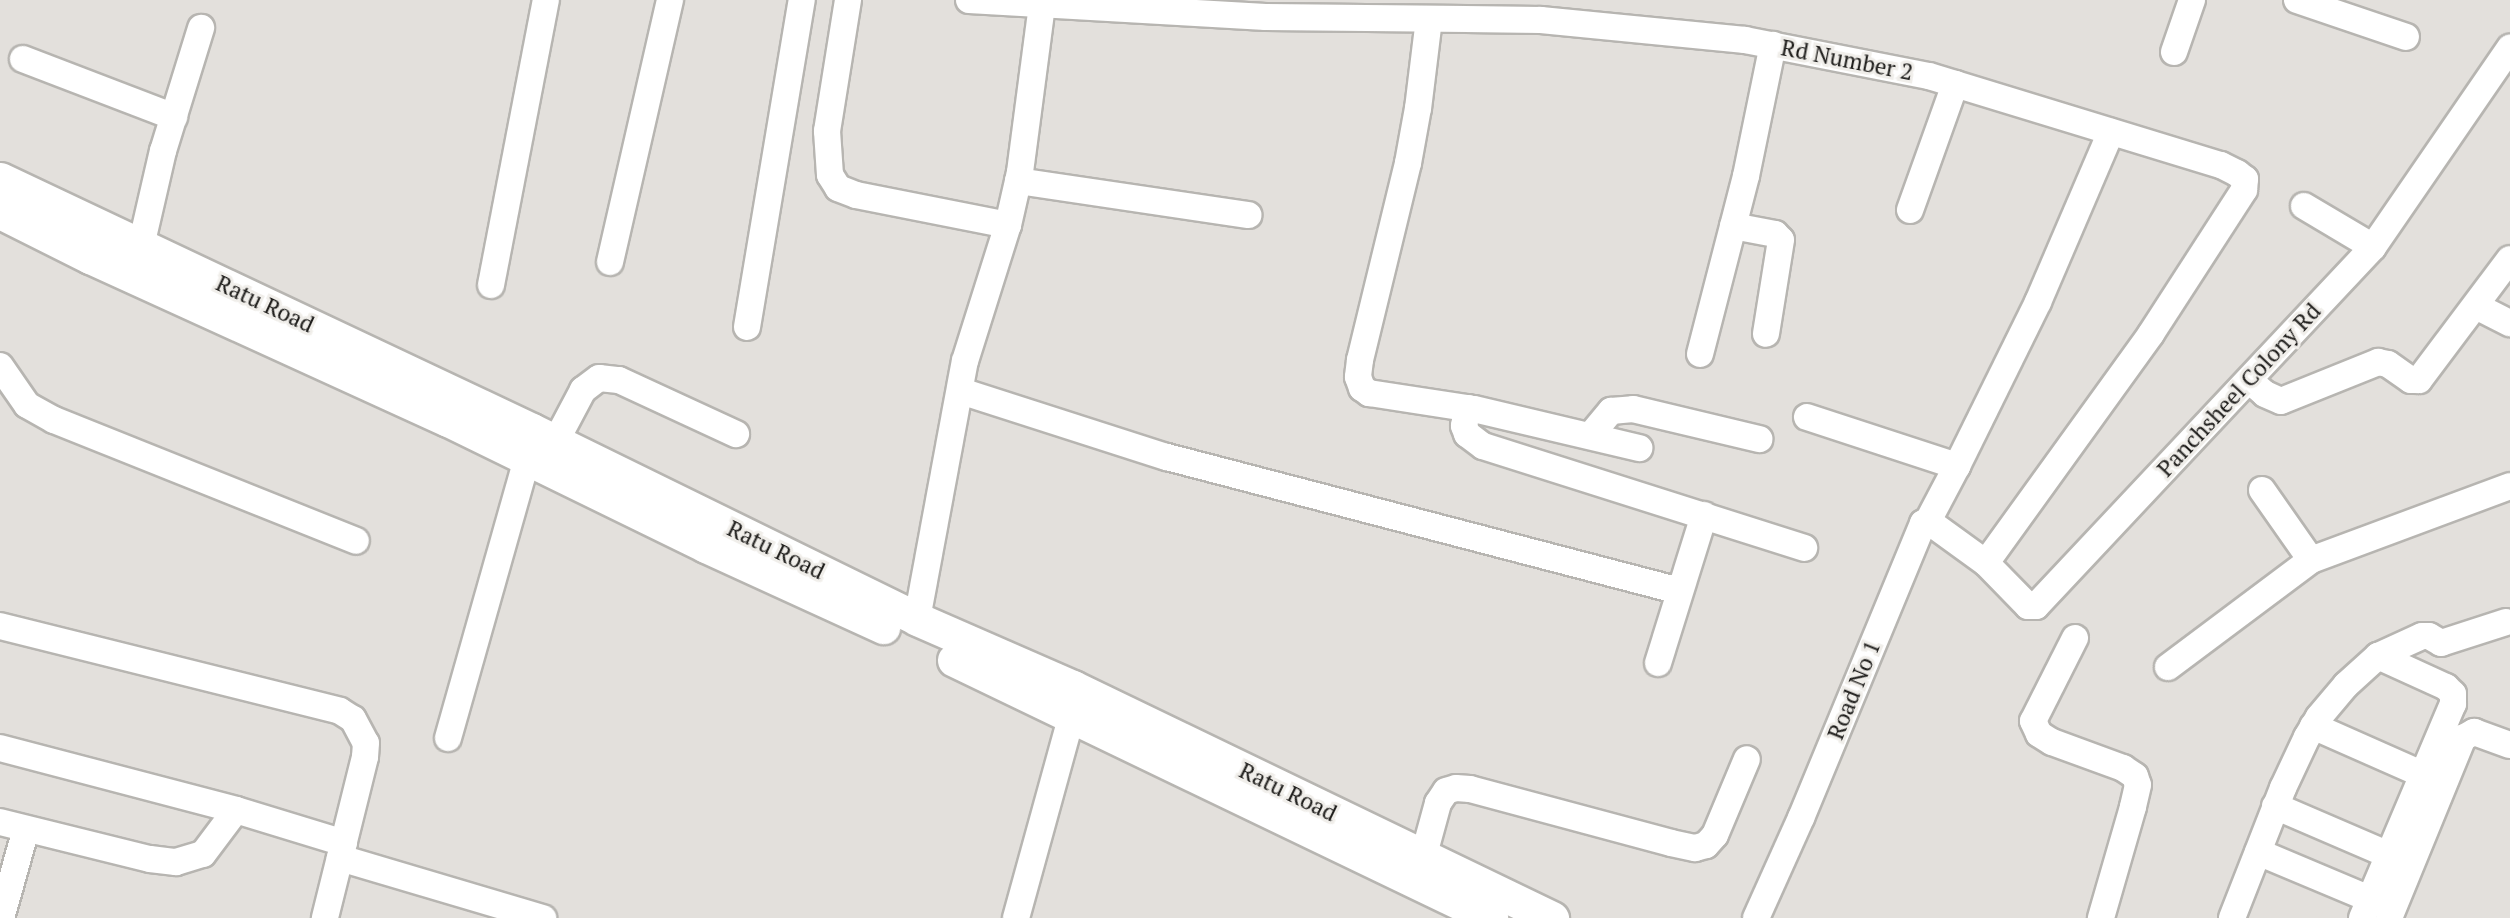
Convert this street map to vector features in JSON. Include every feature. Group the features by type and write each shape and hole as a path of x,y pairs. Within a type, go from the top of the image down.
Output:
{"main road":[{"name":"Ratu Road","path":"0,179 556,441 917,620 1073,687 1552,918"},
{"name":"Ratu Road","path":"0,212 90,257 527,458 719,552 1072,715 1491,918"}],"street":[{"path":"491,285 545,0"},
{"path":"610,261 670,0"},
{"path":"747,327 802,0"},
{"path":"848,0 827,131 830,175 838,188 856,195 1008,225"},
{"name":"Rd Number 2","path":"968,0 1042,4 1437,12 1745,40 1955,84 2221,165 2245,179 2244,190 2151,334 1986,563"},
{"path":"2174,52 2192,0"},
{"path":"2297,0 2406,37"},
{"path":"917,620 974,328 1008,225 1018,181 1042,4"},
{"path":"1437,12 1408,163 1358,377 1362,388 1369,393 1468,408 1640,448"},
{"path":"141,246 174,117 201,29"},
{"path":"1700,354 1733,226 1773,46"},
{"name":"Panchsheel Colony Rd","path":"1928,521 1986,563 2028,606 2036,606 2373,247 2510,48"},
{"path":"23,59 174,117"},
{"path":"1910,210 1955,84"},
{"name":"Road No 1","path":"1756,918 1923,523 1928,521 1957,466 2038,302 2110,132"},
{"path":"1018,181 1250,215"},
{"path":"2304,206 2373,247"},
{"path":"1733,226 1775,234 1781,240 1766,334"},
{"path":"2249,380 2265,394 2281,401 2378,362 2388,364 2411,380 2419,380 2510,259"},
{"path":"2476,306 2510,324"},
{"path":"0,366 27,405 54,420 355,541"},
{"path":"556,441 583,390 599,378 619,380 736,434"},
{"path":"961,391 1167,457 1680,591"},
{"path":"1468,408 1464,426 1466,434 1483,446 1804,548"},
{"path":"1590,436 1611,411 1633,409 1759,439"},
{"path":"1807,417 1957,466"},
{"path":"448,738 527,458"},
{"path":"2168,667 2311,560 2510,486"},
{"path":"2262,490 2311,560"},
{"path":"1658,663 1704,515"},
{"path":"2232,918 2276,806 2313,726 2346,685 2378,656 2425,636 2441,643 2506,622"},
{"path":"0,626 340,711 353,719 366,743 325,918"},
{"path":"2076,638 2033,720 2039,734 2052,742 2123,768 2135,776 2138,785 2133,807 2101,918"},
{"path":"2258,852 2366,909 2453,705 2453,694 2446,687 2378,656"},
{"path":"1016,918 1072,715"},
{"path":"2313,726 2423,774"},
{"path":"2389,918 2463,738 2474,732 2510,745"},
{"path":"0,748 236,810 342,850 543,918"},
{"path":"1423,858 1438,803 1446,791 1456,788 1470,789 1671,843 1695,848 1706,845 1715,835 1747,759"},
{"path":"2276,806 2389,855"},
{"path":"0,822 176,862 191,860 203,854 236,810"},
{"path":"1,918 26,829"}]}
